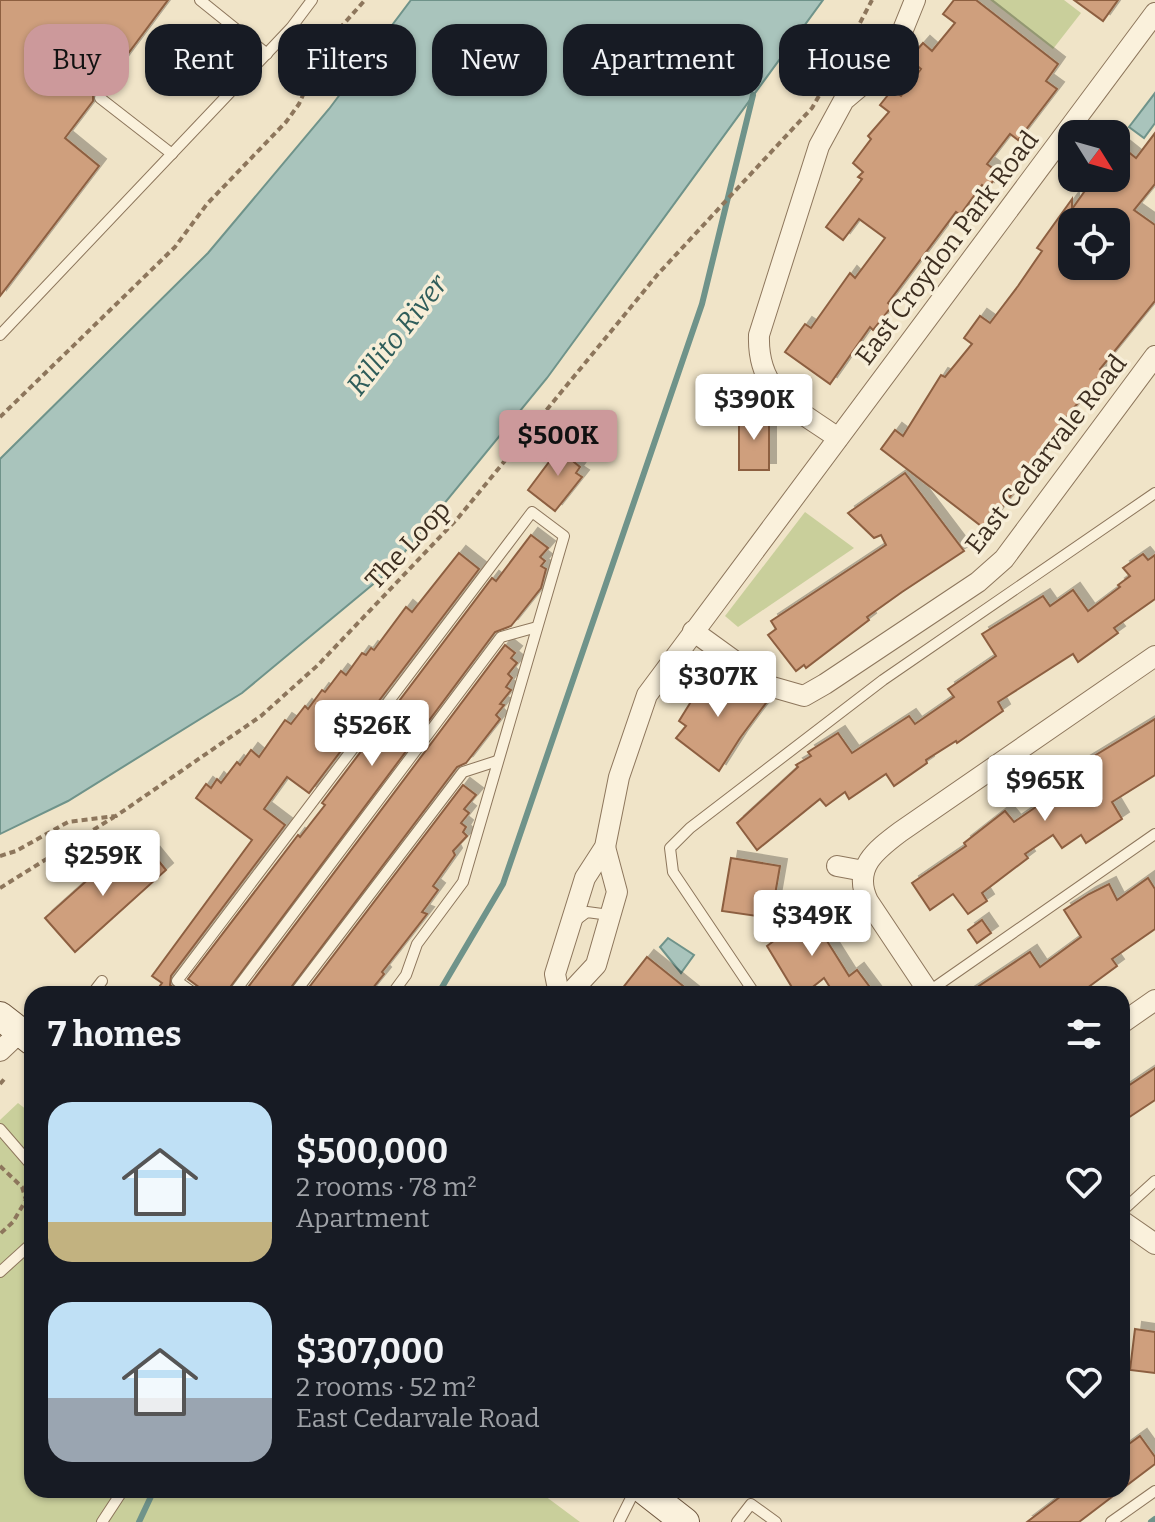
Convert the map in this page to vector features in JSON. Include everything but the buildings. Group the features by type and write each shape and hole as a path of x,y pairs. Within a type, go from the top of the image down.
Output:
{"street":[{"path":"838,438 773,391 758,352 759,335 819,146 844,100 876,73 896,47 915,0"},
{"name":"East Croydon Park Road","path":"557,986 555,974 570,924 585,878 605,847 619,777 647,695 1155,13"},
{"name":"East Cedarvale Road","path":"693,631 769,686 804,696 825,684 978,582 1004,559 1155,356"},
{"path":"924,986 862,889 863,874 879,848 1155,656"},
{"name":"East Croydon Park Road","path":"576,986 596,965 617,892 605,847"},
{"path":"837,866 863,874"},
{"path":"1130,1017 1155,1000"},
{"path":"1130,1227 1155,1244"}],"lane":[{"path":"200,0 267,54"},
{"path":"0,335 267,54 312,0"},
{"path":"100,98 172,154"},
{"path":"750,986 673,872 670,848 690,828 883,680 1155,493"},
{"path":"184,986 177,981 532,512 564,536 463,882 417,944 406,975 398,986"},
{"path":"239,986 501,637 537,627"},
{"path":"300,986 463,772 497,761"},
{"path":"939,986 1155,834"},
{"path":"570,924 587,912 602,914 608,924"},
{"path":"98,986 102,981"},
{"path":"0,1129 24,1157"},
{"path":"1130,1204 1155,1181"},
{"path":"0,1272 24,1250"},
{"path":"1111,1522 1155,1491"},
{"path":"102,1522 118,1498"},
{"path":"619,1522 659,1502"},
{"path":"737,1522 751,1504 776,1522"}],"path":[{"path":"0,417 175,247 207,204 286,122 299,104 325,45 365,0"},
{"name":"The Loop","path":"0,856 16,851 68,822 116,816 261,716 318,665 458,518 658,274 812,108 872,0"},
{"path":"0,888 116,816"},
{"path":"0,1084 6,1077"},
{"path":"0,1166 22,1187 24,1194"},
{"path":"0,1234 13,1222 24,1203"}],"green space":[{"path":"990,0 1064,0 1081,13 1053,49"},
{"path":"805,512 854,548 738,627 725,616"},
{"path":"18,1103 24,1108 24,1498 548,1498 580,1522 0,1522 0,1120"}],"water":[{"name":"Rillito River","path":"411,0 823,0 805,24 779,24 779,60 763,82 763,24 563,24 563,96 753,96 547,378 389,571 242,693 68,801 0,834 0,459 208,253 339,96 416,96 416,24 393,24"},
{"path":"1155,93 1155,123 1144,138 1130,126"},
{"path":"668,938 694,955 681,973 660,947"}],"waterway":[{"path":"443,986 503,884 702,304 753,96"},
{"path":"139,1522 150,1498"},
{"path":"1151,1522 1155,1519"}]}
